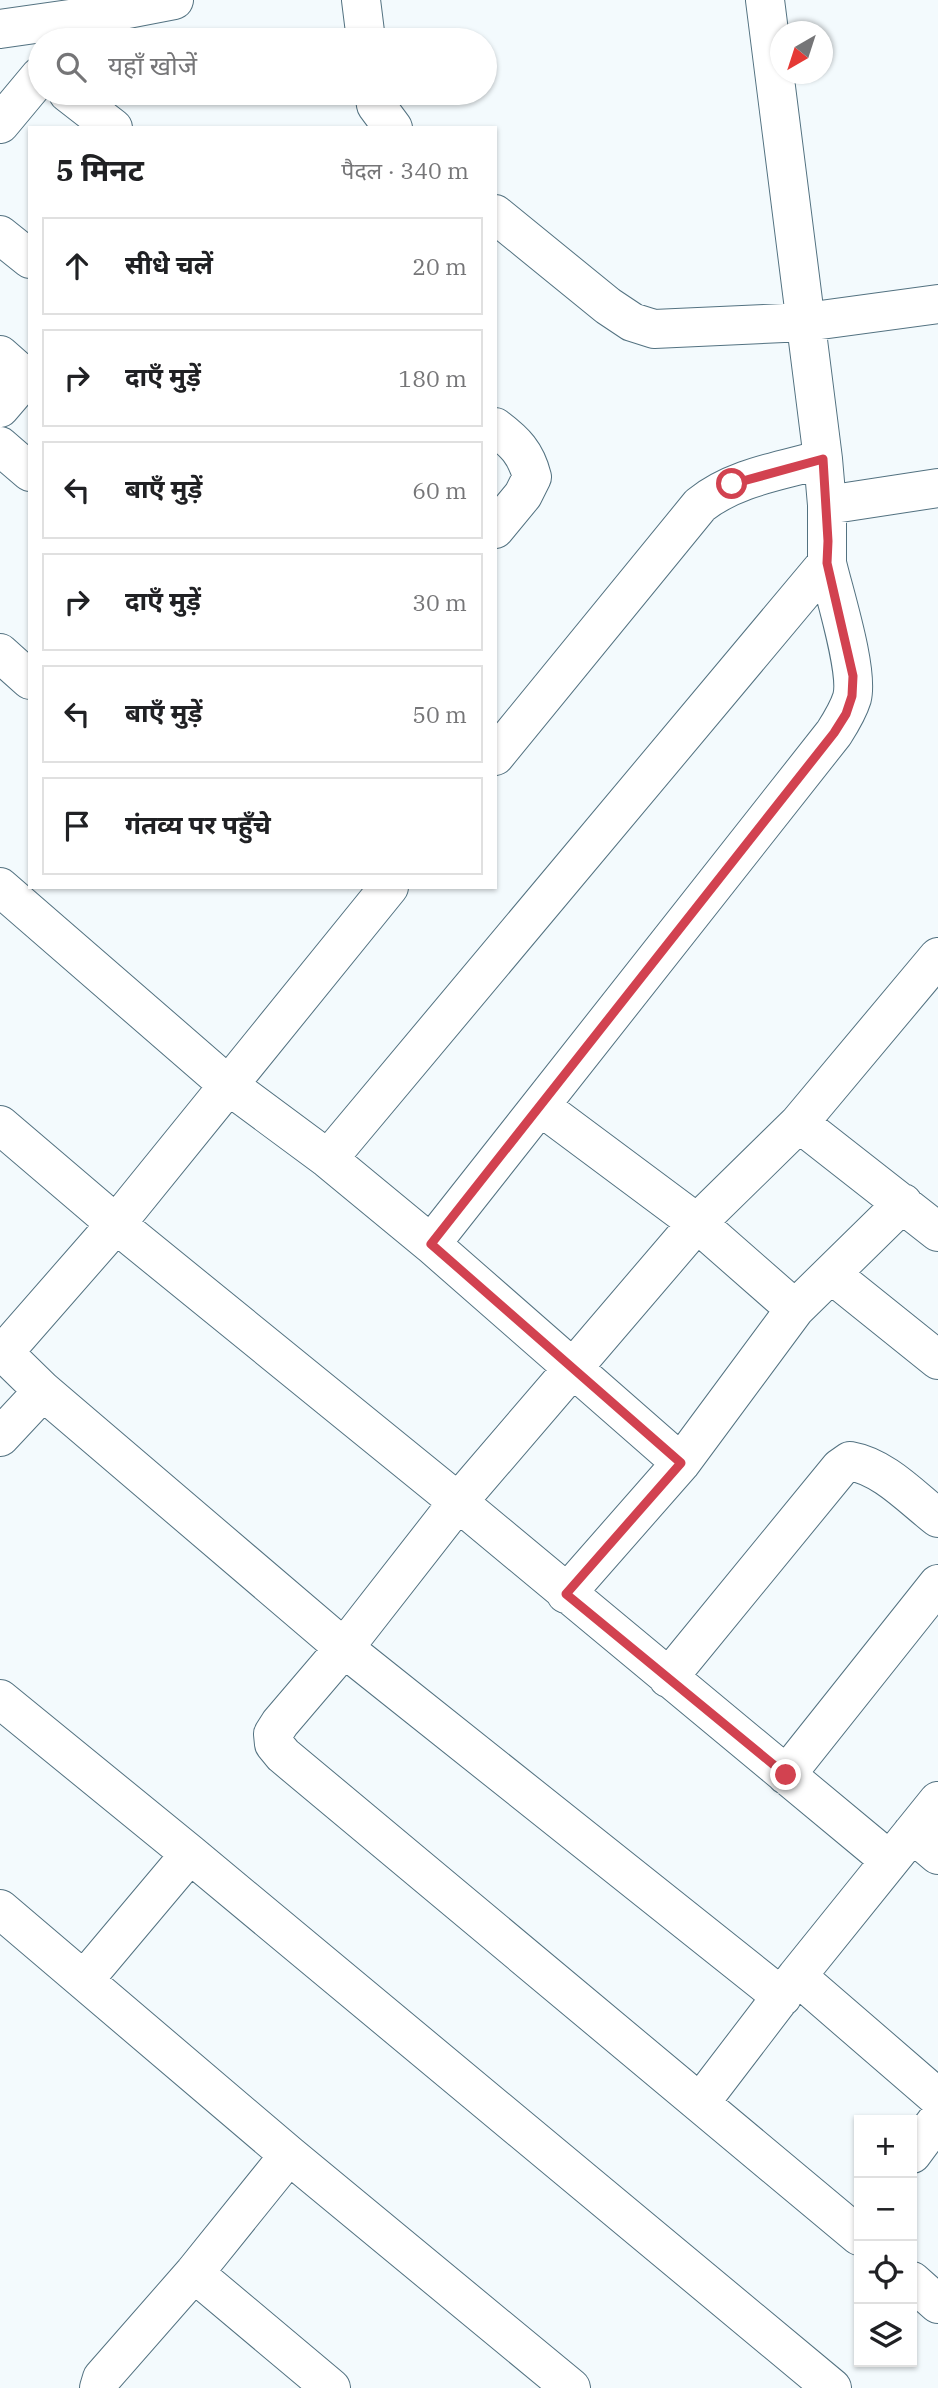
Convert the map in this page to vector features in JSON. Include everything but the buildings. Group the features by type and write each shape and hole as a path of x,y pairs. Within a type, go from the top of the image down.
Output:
{"street":[{"path":"0,29 78,19 174,0"},
{"path":"361,0 364,28"},
{"path":"431,1244 826,744 846,714 852,696 853,676 827,563 827,505 823,459 765,0"},
{"path":"0,124 28,90"},
{"path":"83,105 110,126"},
{"path":"376,105 392,126"},
{"path":"497,216 608,306 632,322 654,329 806,322 938,304"},
{"path":"0,235 28,257"},
{"path":"0,408 18,369"},
{"path":"497,428 510,438 528,460 532,477 523,495 497,527"},
{"path":"0,446 28,470"},
{"path":"497,754 701,505 732,484 823,459"},
{"path":"827,505 938,488"},
{"path":"328,1158 827,563"},
{"path":"0,653 28,678"},
{"path":"0,887 228,1085 328,1158 431,1244 681,1463"},
{"path":"387,889 116,1224 2,1351 43,1391 344,1648 938,2098"},
{"path":"854,2227 699,2103 283,1755 274,1744 273,1734 458,1502 697,1223 926,998 938,957"},
{"path":"540,1106 697,1223 795,1310"},
{"path":"799,1123 938,1231"},
{"path":"0,1125 116,1224 458,1502 786,1775 913,1849"},
{"path":"566,1594 681,1463 795,1310 903,1203"},
{"path":"831,1275 938,1360"},
{"path":"0,1437 43,1391"},
{"path":"668,1678 840,1468 850,1461 878,1471 938,1518"},
{"path":"786,1775 938,1584"},
{"path":"0,1699 190,1854 820,2384"},
{"path":"699,2103 789,1986 913,1849 938,1801"},
{"path":"83,1980 190,1854"},
{"path":"0,1909 289,2155 571,2388"},
{"path":"917,2147 938,2119"},
{"path":"99,2388 102,2378 194,2273 289,2155"},
{"path":"194,2273 331,2388"},
{"path":"917,2285 938,2304"}],"route":[{"path":"732,484 823,459 827,505 827,563 853,676 852,696 846,714 834,733 431,1244 681,1463 566,1594 786,1775"}]}
